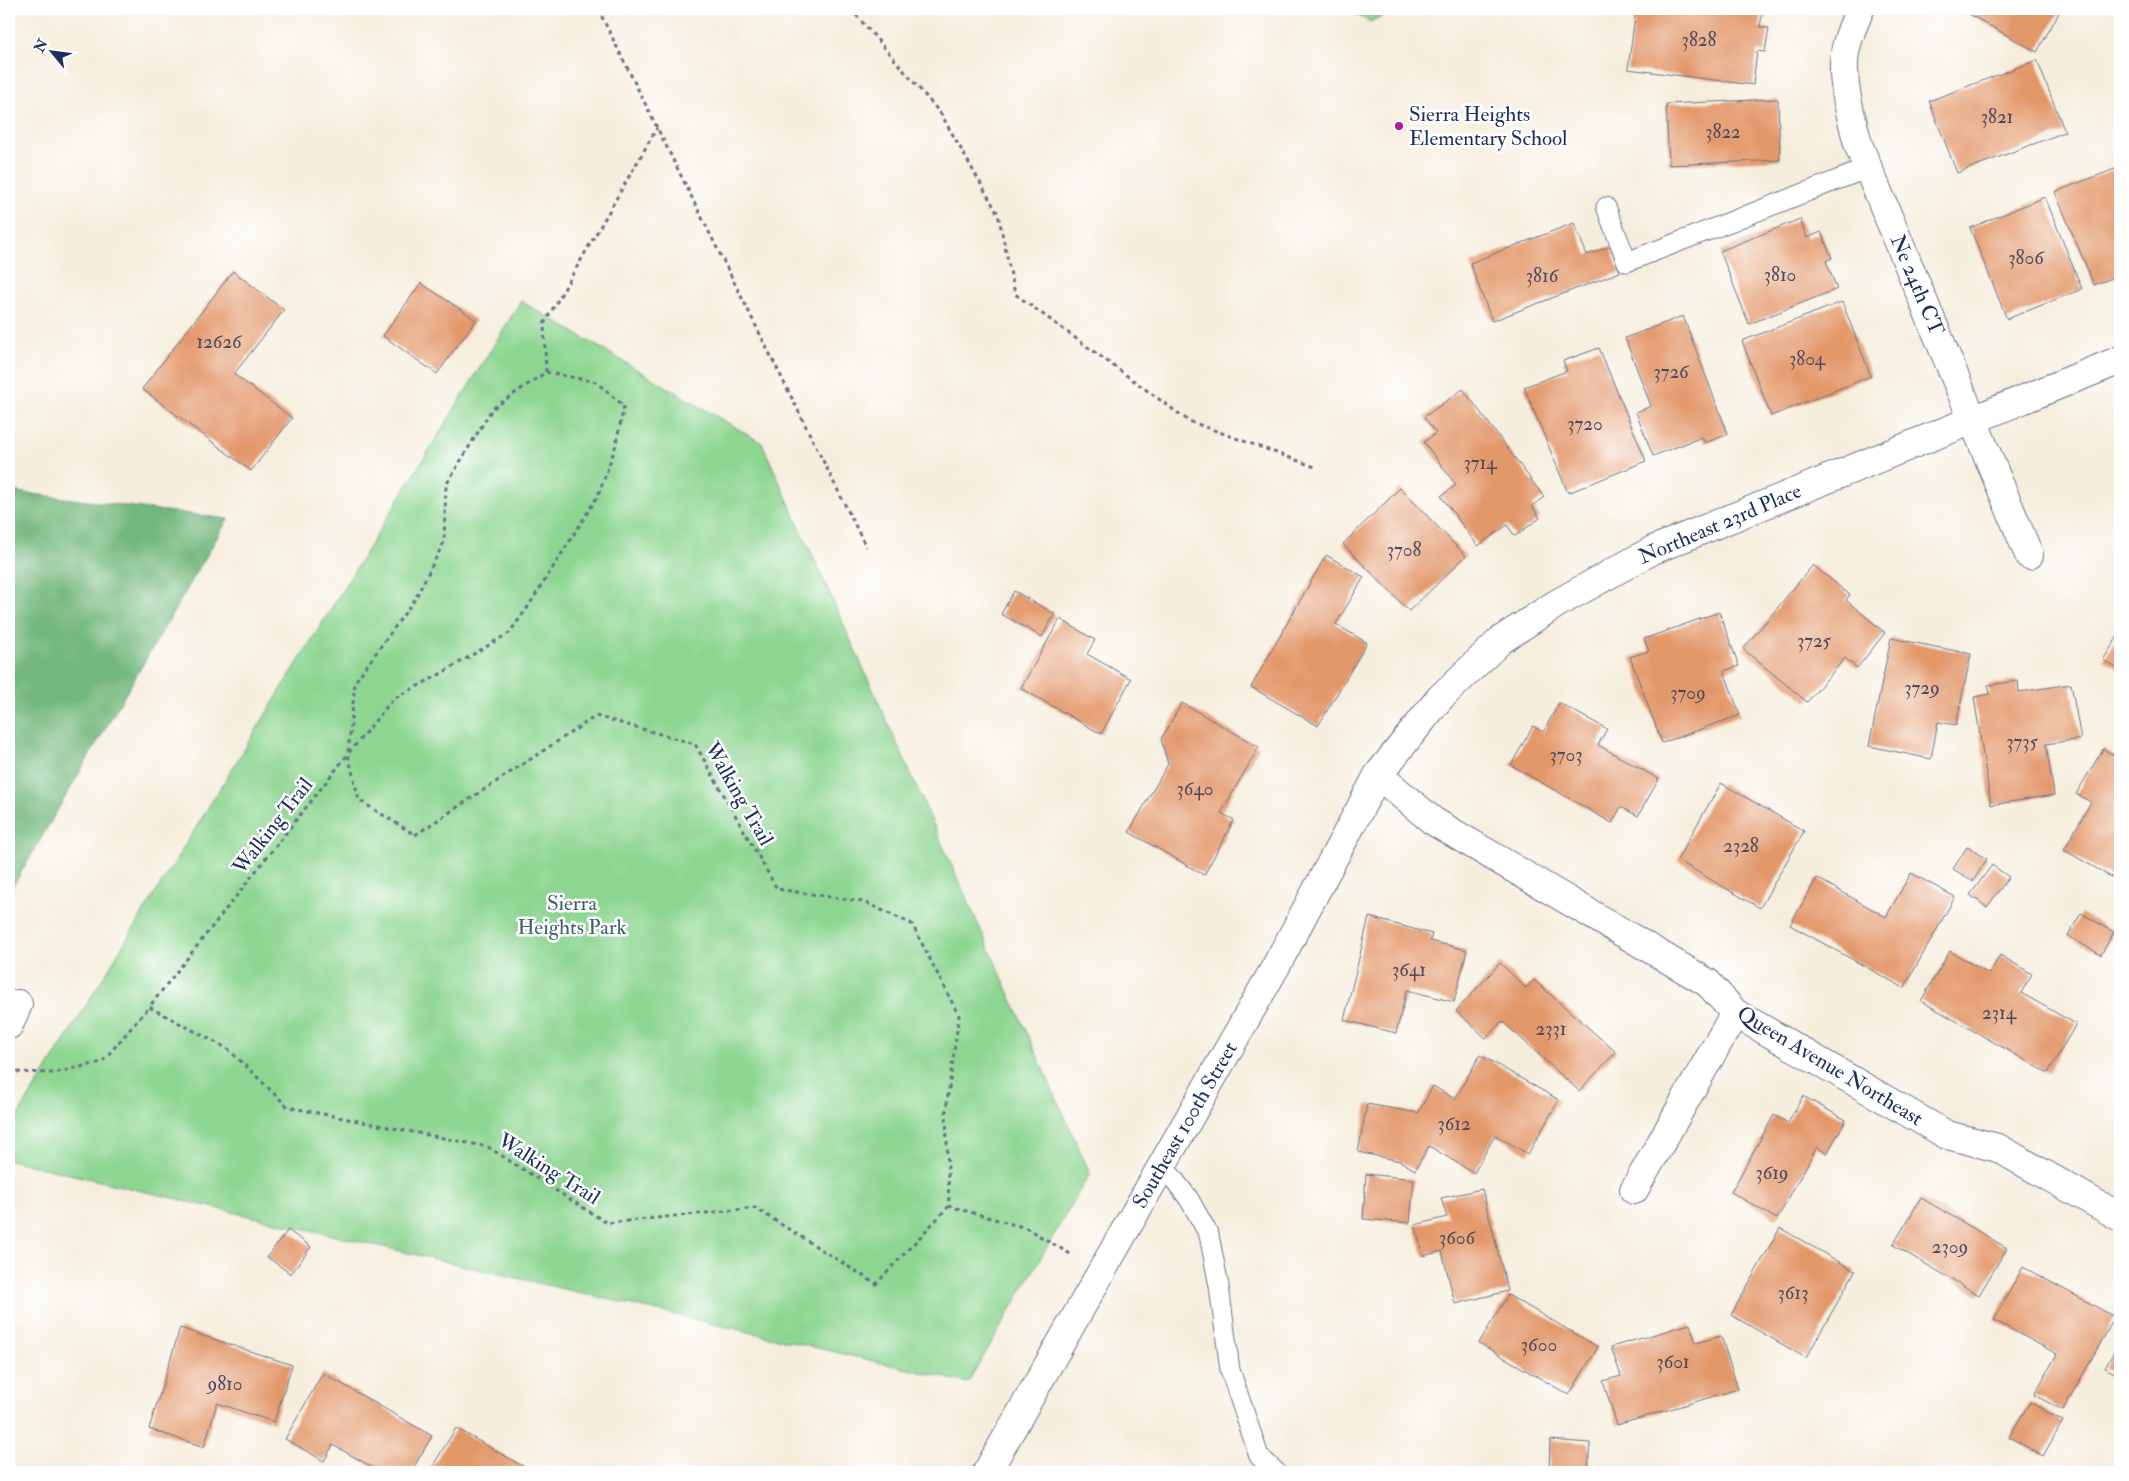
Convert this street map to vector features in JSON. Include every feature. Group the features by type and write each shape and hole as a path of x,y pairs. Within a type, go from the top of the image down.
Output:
{"street":[{"name":"Ne 24th CT","path":"1860,9 1851,30 1844,64 1856,136 2029,555"},
{"name":"Northeast 23rd Place","path":"1378,775 1440,698 1502,640 1556,604 1653,550 2120,360"},
{"name":"Queen Avenue Northeast","path":"1378,775 1433,821 1708,983 1735,1013 1947,1135 1998,1148 2120,1217"},
{"name":"Southeast 100th Street","path":"987,1472 1276,966 1378,775"},
{"path":"1634,1190 1735,1013"}],"lane":[{"path":"1606,207 1627,262 1868,168"},
{"path":"1162,1164 1189,1199 1209,1235 1219,1286 1230,1370 1259,1456 1276,1472"}],"path":[{"path":"598,9 866,547"},
{"path":"851,9 941,114 998,214 1014,294 1189,421 1315,467"},
{"path":"546,372 544,324 657,128"},
{"path":"546,372 596,382 624,406 616,444 598,496 528,607 508,633 393,699 348,754 355,682 415,599 444,542 446,485 492,409 546,372"},
{"name":"Walking Trail","path":"596,716 695,744 777,889 864,902 912,924 959,1016 946,1110 949,1206 876,1284 755,1208 607,1223 488,1147 288,1107 228,1049 149,1007 348,754 359,800 415,835 596,716"},
{"path":"9,1072 54,1073 102,1062 149,1007"},
{"path":"949,1206 1026,1228 1101,1272"}],"green space":[{"path":"1346,9 1396,9 1370,22"},
{"name":"Sierra Heights Park","path":"521,301 762,443 1090,1173 968,1383 9,1160 9,1130"},
{"path":"9,491 228,519 9,893"}],"building":[{"path":"1636,9 1763,9 1760,27 1769,28 1765,52 1757,51 1753,85 1628,69"},
{"path":"1960,9 2061,9 2037,52"},
{"path":"2037,60 2065,132 1957,173 1929,101"},
{"path":"1778,99 1780,160 1669,165 1666,104"},
{"path":"2120,167 2120,275 2094,285 2055,192"},
{"path":"2045,197 2082,289 2007,319 1970,228"},
{"path":"1800,219 1807,238 1821,232 1832,258 1826,261 1837,289 1749,324 1720,251"},
{"path":"1574,223 1587,255 1610,246 1620,272 1492,321 1470,263"},
{"path":"233,271 284,310 234,374 292,418 251,471 142,389"},
{"path":"421,283 476,320 437,374 383,336"},
{"path":"1842,302 1871,376 1771,416 1742,341"},
{"path":"1683,316 1728,434 1705,443 1702,437 1653,456 1636,412 1651,406 1625,338"},
{"path":"1599,348 1646,461 1568,493 1524,387 1567,371 1563,361"},
{"path":"1463,389 1544,497 1532,506 1540,518 1515,536 1507,525 1478,546 1441,496 1456,485 1424,442 1436,433 1424,417"},
{"path":"1400,488 1466,556 1409,611 1343,544"},
{"path":"1326,555 1364,577 1336,624 1367,643 1318,726 1251,687"},
{"path":"1813,565 1850,595 1846,600 1885,633 1857,668 1845,658 1807,702 1743,649"},
{"path":"1014,591 1055,614 1042,637 1001,614"},
{"path":"1719,612 1739,666 1724,671 1740,715 1662,743 1630,657 1649,651 1644,639"},
{"path":"1060,619 1095,640 1087,654 1131,679 1101,734 1021,688"},
{"path":"2120,633 2120,670 2103,660"},
{"path":"1891,638 1971,654 1956,725 1938,722 1931,759 1869,746"},
{"path":"2018,681 2019,692 2071,684 2081,739 2046,744 2054,795 1991,805 1974,697 1990,694 1988,685"},
{"path":"1182,703 1259,747 1221,813 1234,820 1204,875 1129,832 1168,764 1161,739"},
{"path":"1559,703 1607,729 1598,745 1659,779 1638,816 1621,807 1612,823 1511,765 1533,726 1543,732"},
{"path":"2103,749 2120,759 2120,882 2064,850 2091,802 2076,794"},
{"path":"1721,783 1804,831 1760,908 1677,860"},
{"path":"1967,847 1987,859 1973,881 1953,869"},
{"path":"1992,865 2009,877 1987,907 1970,895"},
{"path":"1911,873 1955,897 1904,988 1790,925 1817,878 1886,917"},
{"path":"2081,913 2114,932 2101,955 2068,936"},
{"path":"1369,917 1432,934 1430,941 1467,950 1454,1002 1407,990 1396,1033 1344,1020"},
{"path":"1950,951 1989,974 2000,955 2032,974 2021,993 2076,1024 2048,1073 1921,1001"},
{"path":"1500,963 1526,988 1534,980 1616,1052 1579,1091 1502,1021 1486,1038 1456,1011"},
{"path":"1480,1055 1559,1100 1528,1154 1495,1135 1474,1173 1429,1146 1415,1170 1400,1161 1358,1152 1367,1104 1418,1113 1433,1086 1455,1099"},
{"path":"1803,1096 1846,1120 1827,1153 1817,1147 1777,1219 1731,1192 1774,1115 1788,1123"},
{"path":"1366,1174 1414,1179 1410,1223 1363,1219"},
{"path":"1482,1189 1508,1291 1455,1304 1442,1251 1423,1256 1415,1225 1447,1217 1441,1198"},
{"path":"1921,1198 2007,1248 1979,1295 1893,1245"},
{"path":"1780,1228 1855,1271 1806,1358 1731,1315"},
{"path":"288,1230 311,1247 291,1274 267,1257"},
{"path":"2023,1267 2115,1317 2063,1410 2034,1395 2057,1354 1994,1320"},
{"path":"1508,1295 1598,1347 1569,1395 1479,1343"},
{"path":"1690,1324 1696,1343 1721,1336 1738,1389 1617,1425 1603,1381 1621,1376 1611,1347"},
{"path":"180,1328 292,1365 274,1422 217,1403 204,1447 149,1429"},
{"path":"2120,1341 2120,1376 2105,1368"},
{"path":"323,1373 432,1436 411,1472 381,1472 333,1445 324,1461 285,1439"},
{"path":"2030,1402 2063,1421 2043,1456 2009,1437"},
{"path":"456,1428 533,1472 429,1472"},
{"path":"1550,1440 1590,1443 1588,1472 1549,1472"}],"place":[{"name":"Sierra Heights Elementary School","path":"1399,126"}]}
